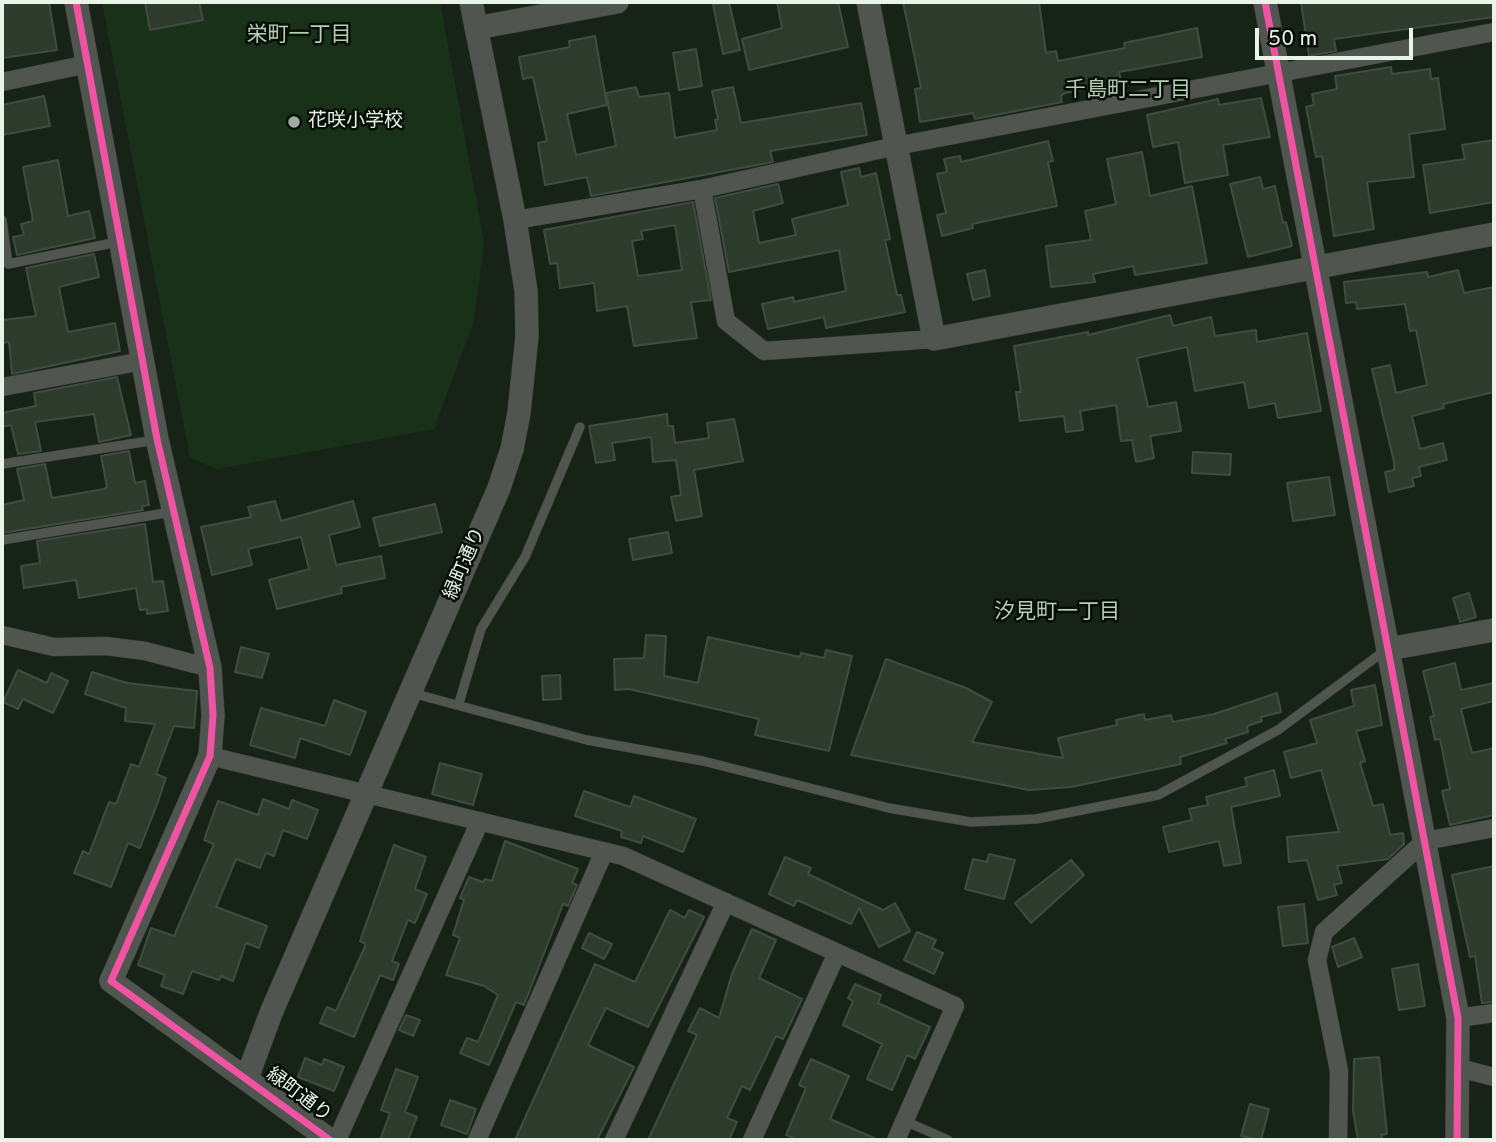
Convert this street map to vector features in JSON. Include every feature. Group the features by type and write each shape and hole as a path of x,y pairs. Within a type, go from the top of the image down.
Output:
{"street":[{"path":"76,2 156,439 210,668 213,739 210,756 111,981 247,1078"},
{"name":"緑町通り","path":"330,1140 247,1078 271,1013 499,488 512,449 519,413 527,336 526,291 515,220 471,2"},
{"path":"476,28 617,2"},
{"path":"869,2 934,339"},
{"path":"1265,2 1458,1018 1457,1140"},
{"path":"515,220 702,189 896,146 1280,75 1494,32"},
{"path":"2,82 88,64"},
{"path":"702,189 726,321 764,351 934,339 1494,233"},
{"path":"2,387 143,361"},
{"path":"1388,649 1494,630"},
{"path":"2,635 54,647 106,646 145,651 210,668"},
{"path":"210,756 623,856 955,1006 896,1140"},
{"path":"337,1140 480,821"},
{"path":"1338,1140 1339,1071 1317,960 1324,932 1425,841 1494,828"},
{"path":"477,1140 604,852"},
{"path":"614,1140 726,902"},
{"path":"752,1140 837,953"},
{"path":"1458,1018 1494,1013"},
{"path":"1459,1068 1494,1077"}],"lane":[{"path":"2,220 8,264 121,241"},
{"path":"459,703 481,629 525,557 580,427"},
{"path":"2,464 156,439"},
{"path":"2,540 172,512"},
{"path":"410,692 459,703 587,740 703,761 889,808 971,822 1036,819 1158,795 1278,730 1388,649"},
{"path":"905,1121 948,1140"}],"shaded area":[{"name":"花咲小学校","path":"102,2 440,2 484,242 474,320 434,429 217,469 190,458"}],"building":[{"path":"2,2 49,2 57,50 2,58"},
{"path":"145,2 199,2 203,20 150,30"},
{"path":"729,2 740,50 723,54 713,4"},
{"path":"777,2 838,2 848,47 749,70 742,39 782,28"},
{"path":"903,2 1039,2 1046,53 1056,51 1058,61 1125,48 1124,43 1197,28 1202,57 1119,72 1121,82 1065,93 1061,96 1062,102 975,119 973,113 920,122 915,89 921,88"},
{"path":"1301,2 1494,2 1494,17 1334,39 1336,51 1309,56"},
{"path":"595,36 607,105 567,114 576,155 616,146 606,93 636,87 639,97 669,93 675,138 717,130 715,120 718,119 712,91 733,87 741,123 861,103 867,135 770,151 773,162 591,196 587,177 545,185 538,143 547,141 533,77 523,79 519,57 570,47 569,41"},
{"path":"696,49 702,86 679,90 673,53"},
{"path":"1391,67 1392,74 1430,69 1431,79 1438,78 1445,129 1409,134 1414,177 1367,182 1374,229 1334,236 1322,156 1316,157 1306,107 1314,105 1312,94 1337,89 1335,76"},
{"path":"44,96 50,126 2,135 2,105"},
{"path":"1261,98 1270,137 1223,145 1228,175 1185,183 1178,142 1153,147 1147,115 1218,99 1219,105"},
{"path":"1494,140 1494,202 1430,213 1423,165 1465,159 1462,145"},
{"path":"1048,141 1053,161 1048,162 1057,206 972,224 973,228 942,236 937,215 946,213 937,174 947,172 944,159 960,156 961,162"},
{"path":"1142,152 1150,196 1192,186 1207,263 1135,275 1133,266 1093,274 1095,282 1051,287 1046,246 1091,240 1085,211 1116,204 1107,159"},
{"path":"58,160 68,216 89,211 95,238 17,255 13,237 24,235 21,224 33,221 23,167"},
{"path":"859,168 861,177 876,173 890,239 885,240 897,295 901,295 905,312 826,328 824,317 768,329 762,304 793,297 794,302 846,291 839,250 729,272 715,198 778,184 783,203 753,211 759,243 796,235 792,219 848,205 841,172"},
{"path":"1260,177 1263,189 1275,186 1283,223 1286,222 1292,246 1248,257 1230,184"},
{"path":"693,202 711,300 691,302 697,338 634,346 627,306 597,311 594,283 560,288 557,263 550,264 544,230","holes":["675,225 682,270 638,276 632,241 643,239 641,231"]},
{"path":"94,254 99,277 59,287 68,332 115,323 120,351 12,374 9,342 2,343 2,320 36,316 26,268"},
{"path":"985,270 990,296 973,300 967,274"},
{"path":"1458,270 1464,293 1494,287 1494,392 1443,404 1444,408 1412,416 1420,449 1443,443 1447,460 1419,467 1421,476 1412,478 1414,486 1389,492 1385,472 1394,470 1394,462 1372,369 1390,365 1396,393 1427,385 1416,330 1410,331 1405,304 1357,309 1356,302 1346,303 1344,282 1427,272 1428,277"},
{"path":"1170,315 1173,326 1211,317 1215,336 1256,330 1257,342 1307,333 1321,411 1278,418 1275,403 1249,408 1244,382 1195,391 1187,347 1137,358 1148,407 1176,402 1181,431 1150,436 1154,458 1136,462 1132,440 1121,441 1116,405 1080,411 1083,430 1066,432 1064,416 1020,421 1016,392 1021,392 1014,346 1088,332 1088,335"},
{"path":"117,377 131,435 99,442 94,414 35,422 41,451 18,454 11,425 2,427 2,413 36,406 34,393"},
{"path":"667,414 668,426 673,426 675,443 709,438 707,423 734,419 743,461 694,470 702,516 676,521 671,497 681,495 676,460 653,462 651,437 612,443 615,460 596,463 589,426"},
{"path":"129,451 135,483 145,481 149,505 142,506 143,510 2,533 2,505 24,500 17,469 45,464 52,498 104,489 107,487 101,456"},
{"path":"1193,452 1231,454 1230,475 1192,473"},
{"path":"1329,477 1335,515 1293,521 1287,483"},
{"path":"275,501 281,521 353,501 360,527 329,535 336,565 381,556 385,578 341,587 342,593 277,609 269,580 309,569 301,537 248,549 252,565 212,575 201,527 251,517 248,507"},
{"path":"435,504 442,532 380,546 373,518"},
{"path":"145,524 153,582 163,581 168,611 147,614 147,609 140,610 136,588 79,598 76,580 24,588 21,566 40,563 37,541"},
{"path":"668,532 672,553 633,560 629,539"},
{"path":"1469,593 1476,617 1460,622 1453,598"},
{"path":"646,635 666,636 664,676 698,683 708,637 800,657 801,653 824,658 826,650 852,656 829,751 755,735 759,719 629,689 615,690 614,659 644,658"},
{"path":"241,647 269,654 262,678 235,672"},
{"path":"886,659 966,688 992,702 972,742 1063,758 1058,738 1117,725 1116,720 1144,714 1145,720 1171,715 1173,722 1214,714 1277,693 1281,712 1261,717 1262,721 1247,726 1248,732 1225,739 1227,743 1180,757 1181,764 1071,787 1029,790 851,755"},
{"path":"1455,663 1461,690 1494,683 1494,701 1461,709 1472,753 1494,748 1494,815 1450,825 1442,791 1450,789 1440,739 1435,740 1430,717 1434,716 1423,671"},
{"path":"18,670 47,683 51,673 68,681 53,713 23,699 18,709 3,702"},
{"path":"92,672 127,683 197,691 194,728 174,726 156,774 166,778 140,848 128,843 111,887 74,873 83,851 89,854 109,802 116,804 131,764 139,767 155,724 125,721 126,708 85,694"},
{"path":"560,675 561,699 543,700 542,676"},
{"path":"1375,685 1382,725 1356,731 1365,761 1360,763 1373,806 1383,804 1390,835 1403,833 1404,844 1388,859 1337,866 1342,883 1334,885 1337,895 1318,900 1307,860 1289,862 1287,837 1339,832 1321,770 1291,778 1284,752 1317,743 1310,720 1354,706 1351,690"},
{"path":"334,700 366,712 350,755 300,738 295,758 250,745 261,708 325,726"},
{"path":"440,763 482,774 473,805 432,794"},
{"path":"1274,770 1280,796 1231,807 1241,863 1224,866 1219,841 1169,852 1163,827 1192,820 1189,809 1208,805 1206,797 1247,786 1245,778"},
{"path":"584,791 630,807 634,796 696,819 683,852 643,836 641,843 621,837 622,831 575,816"},
{"path":"263,799 289,809 292,800 318,810 307,839 283,830 274,856 266,853 260,868 236,859 216,907 267,926 259,948 246,943 233,981 221,976 219,980 192,971 183,994 161,986 165,975 138,965 151,928 174,936 214,844 204,840 218,801 258,815"},
{"path":"505,841 578,869 572,883 577,885 568,906 563,904 524,1005 516,1002 489,1065 460,1053 467,1038 478,1042 498,995 484,986 446,975 460,938 453,935 464,900 460,898 469,877 483,882 485,879 492,881"},
{"path":"394,845 426,857 415,889 427,894 415,923 408,920 392,961 399,964 393,980 380,975 354,1037 320,1023 327,1007 336,1011 366,944 360,941"},
{"path":"989,854 1015,860 1004,899 965,889 973,859 987,862"},
{"path":"785,857 811,868 808,874 883,910 895,903 910,931 879,947 859,908 851,924 797,900 794,906 769,894"},
{"path":"1071,860 1084,875 1031,923 1015,903"},
{"path":"1494,866 1494,1002 1482,1003 1475,956 1470,957 1452,875"},
{"path":"1304,904 1308,943 1283,946 1278,907"},
{"path":"670,910 685,918 689,910 704,917 648,1027 606,1008 588,1045 634,1067 597,1140 515,1140 595,964 635,982"},
{"path":"752,929 776,940 759,978 802,999 783,1039 776,1036 750,1090 742,1086 727,1118 737,1122 729,1140 648,1140 697,1035 688,1031 700,1008 719,1018 732,974"},
{"path":"917,932 936,940 932,948 943,953 934,974 904,960"},
{"path":"589,933 612,944 604,959 582,948"},
{"path":"1354,938 1362,957 1338,967 1332,947"},
{"path":"1418,964 1425,1006 1399,1010 1392,969"},
{"path":"855,984 881,995 878,1003 930,1027 915,1059 907,1055 892,1090 867,1079 882,1044 843,1025 853,1001 848,998"},
{"path":"406,1015 420,1020 413,1036 399,1030"},
{"path":"1379,1057 1387,1134 1381,1135 1383,1140 1358,1140 1353,1111 1354,1059"},
{"path":"305,1058 322,1065 324,1059 344,1067 334,1091 298,1077"},
{"path":"811,1059 849,1076 830,1119 879,1140 798,1140 786,1135 806,1088 799,1085"},
{"path":"396,1069 418,1077 405,1112 417,1117 408,1140 380,1140 390,1113 381,1110"},
{"path":"450,1100 476,1109 467,1134 441,1125"},
{"path":"1250,1104 1269,1109 1261,1140 1241,1136"}],"cycle path":[{"path":"76,2 157,439 210,668 213,715 210,756 111,981 330,1140"},
{"path":"1265,2 1458,1018 1457,1140"}],"place":[{"name":"花咲小学校","path":"294,122"}],"district":[{"name":"栄町一丁目","path":"299,37"},
{"name":"千島町二丁目","path":"1128,92"},
{"name":"汐見町一丁目","path":"1057,614"}]}
